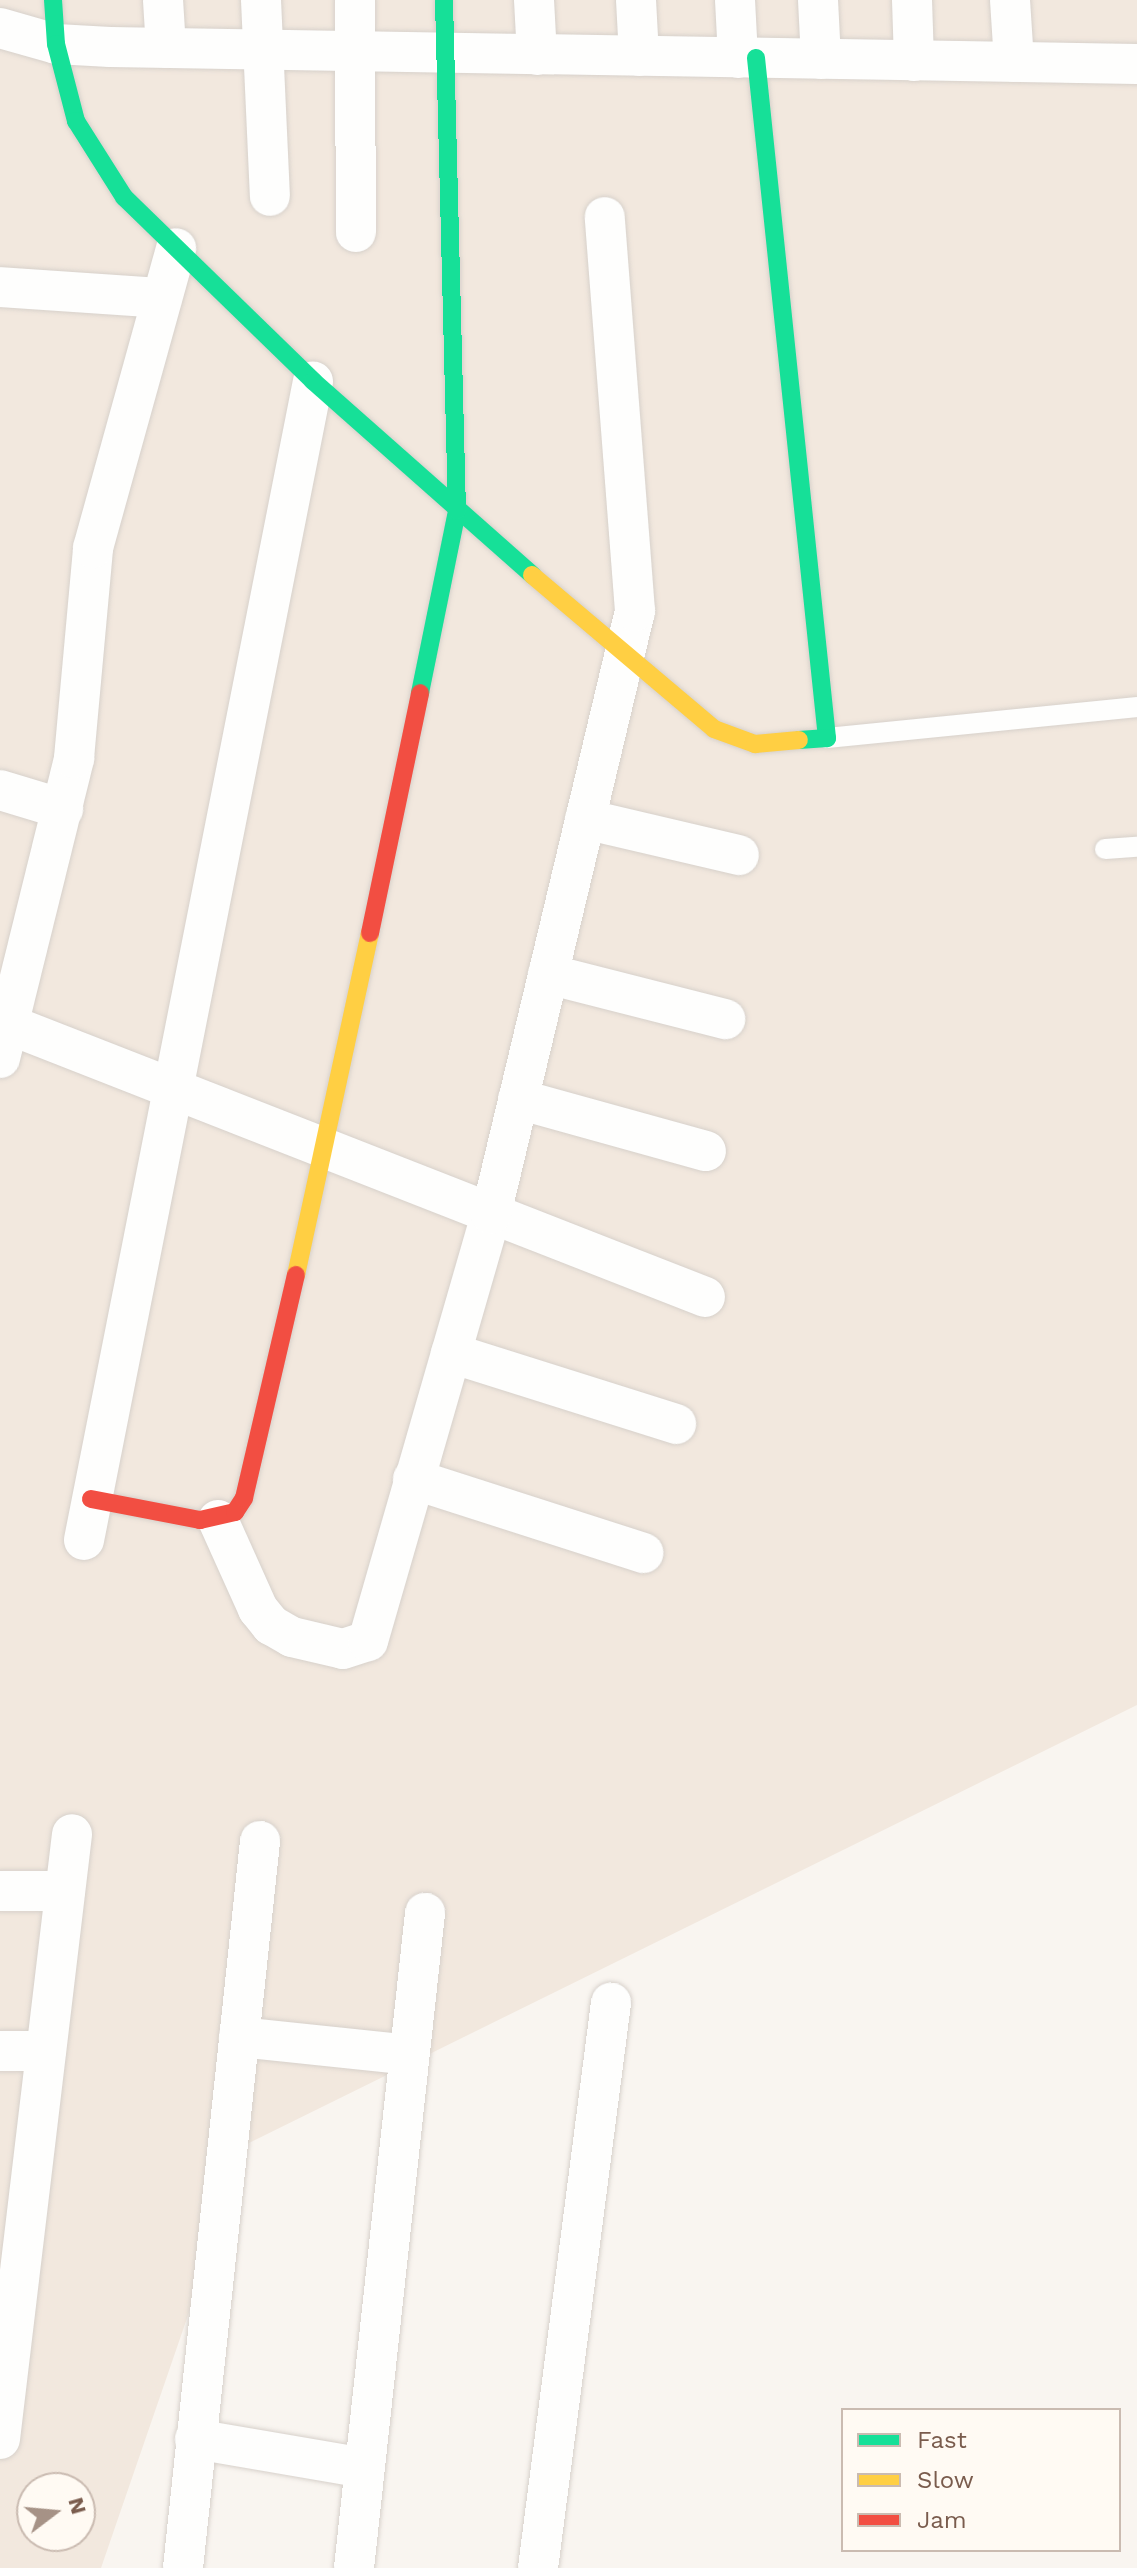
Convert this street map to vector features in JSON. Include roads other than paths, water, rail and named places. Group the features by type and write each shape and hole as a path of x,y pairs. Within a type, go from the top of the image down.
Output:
{"street":[{"path":"53,0 56,44 76,121 97,160 124,197 313,381 457,511 714,729 736,741 827,738 747,58 735,0"},
{"path":"163,0 166,48"},
{"path":"261,0 270,196"},
{"path":"355,0 356,232"},
{"path":"91,1499 218,1520 235,1512 244,1498 326,1148 457,511 444,0"},
{"path":"534,0 537,55"},
{"path":"636,0 639,56"},
{"path":"818,0 821,59"},
{"path":"912,0 914,61"},
{"path":"1010,0 1014,62"},
{"path":"0,28 56,44 166,48 1137,64"},
{"path":"218,1520 258,1609 271,1625 292,1637 343,1649 356,1648 375,1630 413,1479 491,1214 624,652 636,583 605,217"},
{"path":"176,248 93,548 74,758 3,1035 174,1086 705,1297"},
{"path":"0,287 162,298"},
{"path":"84,1540 313,381"},
{"path":"0,790 63,809"},
{"path":"585,819 739,855"},
{"path":"548,974 725,1019"},
{"path":"518,1099 706,1151"},
{"path":"451,1353 676,1424"},
{"path":"413,1479 643,1553"},
{"path":"0,2439 72,1834"},
{"path":"183,2568 260,1841"},
{"path":"0,1891 65,1891"},
{"path":"354,2568 425,1913"},
{"path":"538,2568 611,2003"},
{"path":"239,2037 409,2055"},
{"path":"0,2051 46,2051"},
{"path":"195,2439 364,2468"}],"lane":[{"path":"827,738 1137,707"},
{"path":"1105,849 1137,847"}]}
